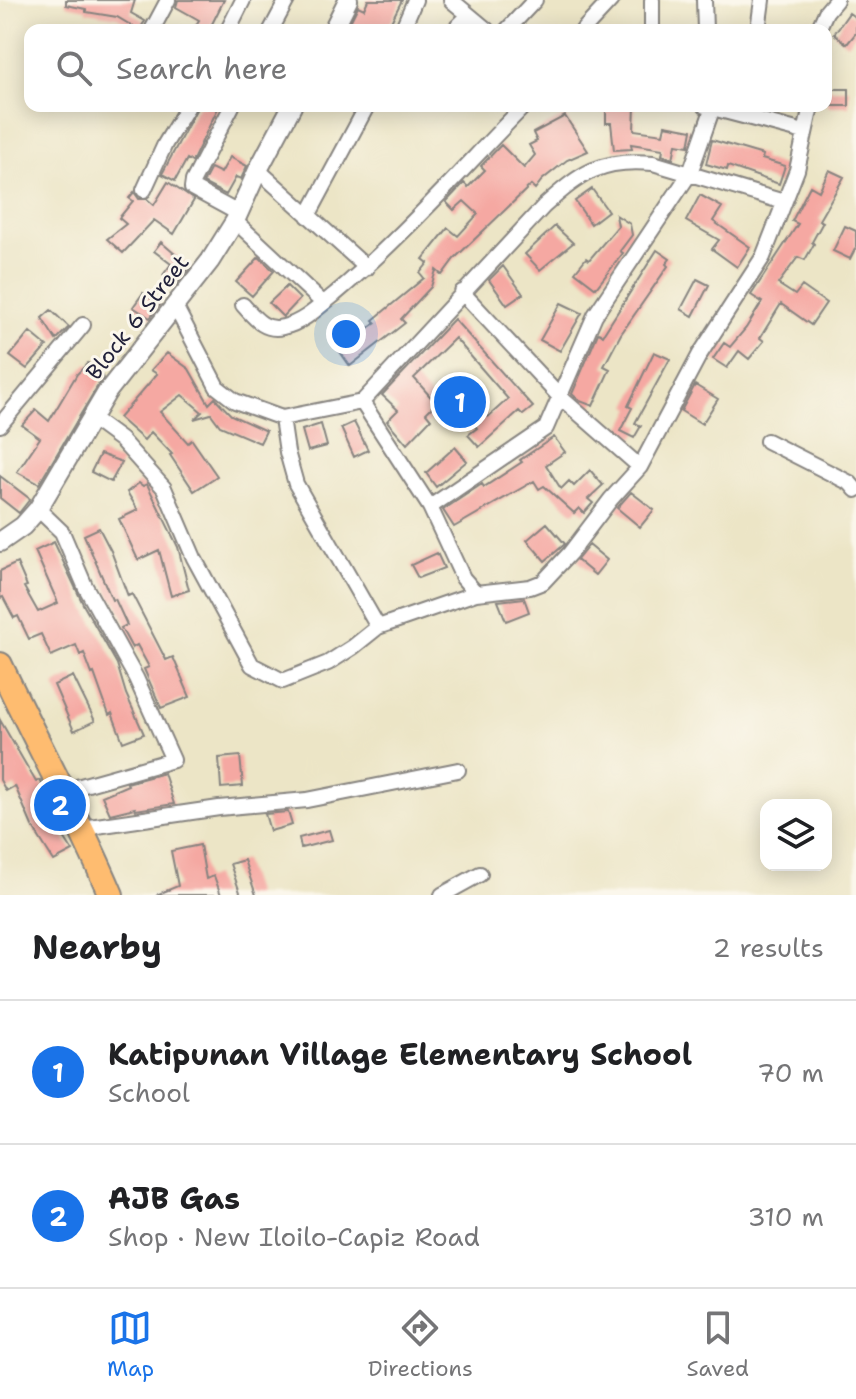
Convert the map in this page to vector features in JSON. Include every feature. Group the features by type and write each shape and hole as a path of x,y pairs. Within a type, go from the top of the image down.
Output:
{"highway":[{"path":"0,665 83,828 111,895"}],"street":[{"path":"155,24 168,0"},
{"path":"231,24 243,0"},
{"path":"274,24 287,0"},
{"path":"336,24 348,0"},
{"path":"405,24 415,0"},
{"path":"513,24 535,0"},
{"path":"589,24 611,0"},
{"path":"652,0 652,24"},
{"path":"704,0 705,24"},
{"path":"759,24 762,0"},
{"path":"821,24 836,0"},
{"path":"463,6 481,24"},
{"path":"144,190 165,144 184,112"},
{"path":"229,112 192,188 237,217 323,303"},
{"name":"Block 6 Street","path":"0,542 23,526 38,509 107,392 210,261 237,217 289,112"},
{"path":"308,216 364,112"},
{"path":"358,126 372,112"},
{"path":"243,305 260,323 271,327 283,327 307,316 367,268 518,112"},
{"path":"430,507 546,428 595,315 690,173 706,112"},
{"path":"755,112 804,132"},
{"path":"91,418 121,440 164,488 194,558 252,665 283,681 328,663 378,627 476,593 530,587 543,582 640,467 700,354 763,257 797,170 809,112"},
{"path":"175,306 217,387 235,401 282,418 362,402 462,292 577,176 609,164 632,161 653,163 784,202"},
{"path":"258,170 367,268"},
{"path":"462,292 559,396 640,467"},
{"path":"0,425 83,325"},
{"path":"362,402 430,507 463,578 476,593"},
{"path":"282,418 296,484 378,627"},
{"path":"767,441 850,483 856,490"},
{"path":"38,509 62,532 85,586 136,678 173,760 63,791"},
{"path":"83,828 219,808 307,800 458,770"},
{"path":"442,895 480,874"}],"building":[{"path":"66,0 135,0 131,13 145,21 143,24 129,24 117,17 66,5"},
{"path":"178,0 224,0 212,24 197,24 199,20 176,7"},
{"path":"368,0 402,0 390,24 349,24 358,6 364,9"},
{"path":"849,13 856,18 856,33 847,44 834,34"},
{"path":"832,89 849,89 849,106 832,106"},
{"path":"195,112 216,112 192,162 187,159 175,181 162,174"},
{"path":"606,112 635,112 634,130 663,134 665,125 692,130 689,146 676,144 673,159 662,155 663,149 631,144 632,149 614,150 611,123 606,123"},
{"path":"565,116 588,151 567,160 535,189 531,185 454,259 442,275 436,270 431,287 401,319 405,323 350,366 338,349 376,323 373,320 424,278 420,273 428,263 423,259 448,228 458,236 478,214 464,201 454,210 446,202 464,183 468,187 485,170 481,166 501,145 524,168 535,155 529,145 537,141 533,133"},
{"path":"712,140 763,155 762,159 785,166 779,184 728,166 727,170 706,164"},
{"path":"230,157 247,166 241,179 236,177 226,195 203,183 211,168 221,173"},
{"path":"829,170 844,177 819,220 823,222 805,260 798,257 778,284 795,295 802,286 826,303 811,325 781,304 760,338 764,341 749,359 739,351 727,368 713,359 724,343 730,347 762,302 751,295 798,224 792,221 810,186 819,191"},
{"path":"168,182 194,200 174,234 154,220 123,253 107,239 126,224 119,218 133,201 129,198 134,192 139,199 147,199 154,205"},
{"path":"592,189 608,211 591,224 575,201"},
{"path":"700,195 722,207 713,221 750,247 737,267 712,249 719,240 686,221"},
{"path":"616,215 630,224 632,235 620,251 623,253 596,288 575,272 618,226"},
{"path":"555,226 573,243 540,270 525,254"},
{"path":"845,226 856,231 856,247 850,259 833,251"},
{"path":"161,242 190,267 176,285 163,275 171,264 154,251"},
{"path":"657,250 670,259 666,264 668,266 621,334 604,366 610,369 593,406 580,401 572,394 598,333 603,335"},
{"path":"259,257 274,271 252,296 236,282"},
{"path":"503,266 523,294 507,305 489,280"},
{"path":"697,279 709,285 693,316 681,309"},
{"path":"287,286 300,299 283,317 269,303"},
{"path":"143,293 160,305 150,318 133,307"},
{"path":"561,303 582,313 560,351 540,340"},
{"path":"51,310 69,327 56,340 42,318"},
{"path":"454,319 533,407 523,415 519,411 479,447 468,435 477,428 453,399 443,409 434,399 458,380 488,417 508,399 455,338 414,378 436,403 426,413 431,419 407,444 387,421 398,410 382,395"},
{"path":"30,332 47,346 27,369 10,356"},
{"path":"654,352 670,359 635,423 641,426 634,438 620,431 632,408 628,406"},
{"path":"167,353 189,369 209,404 215,398 231,415 266,431 260,443 220,426 211,414 194,419 202,412 182,395 160,412 188,443 192,440 217,476 194,491 172,454 151,432 144,440 119,418 157,374 151,370"},
{"path":"88,363 103,377 39,484 17,472 40,438 22,425 36,410 49,421 77,374"},
{"path":"695,385 718,399 702,424 681,411"},
{"path":"354,422 368,450 354,457 341,428"},
{"path":"321,424 327,446 308,451 302,430"},
{"path":"554,437 565,452 546,465 561,489 569,481 574,486 590,470 603,485 588,499 593,503 584,513 579,508 574,513 544,486 539,489 534,481 454,527 443,510 482,484 484,487"},
{"path":"455,447 467,461 436,487 426,473"},
{"path":"100,454 122,462 111,482 91,472"},
{"path":"0,476 30,499 19,513 0,498"},
{"path":"139,483 143,486 147,484 178,547 189,590 171,596 159,550 138,560 119,519 138,510 127,492"},
{"path":"631,492 654,510 640,527 617,508"},
{"path":"547,523 565,544 545,561 527,540"},
{"path":"99,528 128,596 132,594 166,660 173,657 190,697 161,708 144,669 149,667 137,645 132,648 121,628 127,625 115,599 112,600 84,535"},
{"path":"54,542 84,606 117,664 144,734 123,742 84,653 80,655 76,645 51,656 41,634 29,639 18,616 14,618 3,597 0,598 0,571 17,563 27,586 24,587 38,612 58,603 35,551"},
{"path":"589,545 607,560 595,575 577,560"},
{"path":"437,553 444,568 418,578 411,565"},
{"path":"524,598 529,612 506,621 498,601"},
{"path":"73,676 95,721 74,731 54,685"},
{"path":"0,720 36,782 40,780 50,801 43,804 73,851 54,861 32,826 15,786 6,791 0,780"},
{"path":"240,756 243,786 221,788 219,758"},
{"path":"164,773 174,804 110,814 102,796 127,783"},
{"path":"288,812 292,825 270,831 265,814"},
{"path":"329,830 332,840 301,848 299,838"},
{"path":"200,845 206,879 214,876 221,895 156,895 178,886 171,851"},
{"path":"244,860 256,895 241,895 230,864"}],"place":[{"name":"Katipunan Village Elementary School","path":"460,402"},
{"name":"AJB Gas","path":"60,805"}]}
